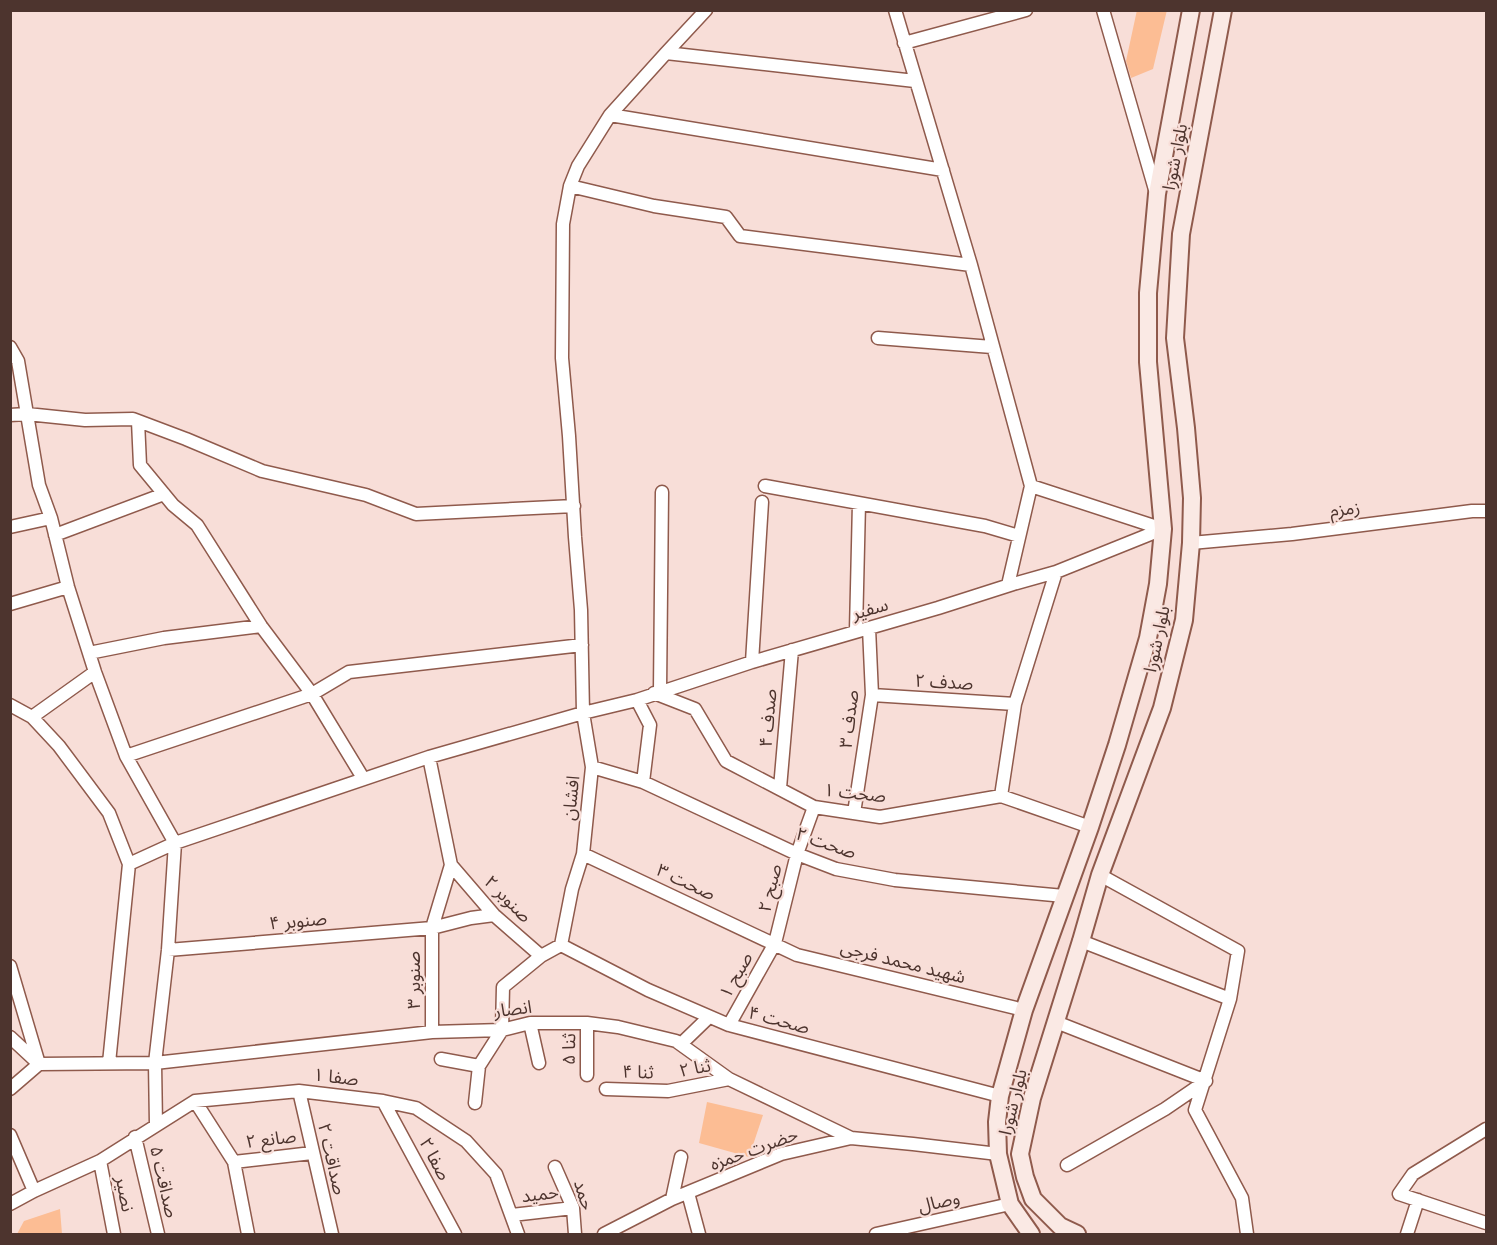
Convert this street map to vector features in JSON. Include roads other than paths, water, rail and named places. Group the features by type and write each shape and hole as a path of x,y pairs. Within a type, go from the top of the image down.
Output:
{"main road":[{"name":"بلوار شورا","path":"1031,1234 1010,1204 998,1154 997,1122 1000,1096 1024,1010 1117,745 1148,638 1158,584 1163,529 1148,362 1148,293 1157,194 1191,10"},
{"name":"بلوار شورا","path":"1077,1234 1060,1226 1033,1199 1020,1154 1032,1098 1100,875 1162,708 1184,620 1191,543 1192,498 1175,338 1181,234 1223,10"},
{"path":"1090,826 1111,846"}],"street":[{"name":"افشان","path":"561,945 572,889 583,854 592,767 583,712 582,645 574,506 562,358 563,224 570,186 578,166 610,115 706,10"},
{"path":"895,10 971,265 1031,486 1008,585"},
{"path":"904,43 1026,10"},
{"path":"1103,10 1157,194"},
{"path":"666,53 915,81"},
{"path":"610,115 943,170"},
{"path":"570,186 654,206 726,217 740,236 971,265"},
{"path":"878,338 992,347"},
{"path":"10,347 18,361 39,485 51,518 68,587 95,672 126,756 175,843 168,950 154,1063 156,1125"},
{"path":"10,415 27,414 85,420 133,419 262,471 366,495 416,514 574,506"},
{"path":"138,421 140,465 173,505 197,525 261,626 312,694 363,778"},
{"path":"765,486 985,526 1019,536"},
{"path":"1031,486 1163,529"},
{"path":"657,692 662,492"},
{"path":"56,535 164,494"},
{"path":"752,662 762,502"},
{"path":"856,631 859,503"},
{"name":"زمزم","path":"1191,543 1292,534 1472,511 1486,512"},
{"path":"10,527 51,518"},
{"name":"سفیر","path":"129,864 175,843 363,778 583,712 637,700 752,662 1008,585 1056,573 1163,529"},
{"path":"1001,796 1015,704 1056,573"},
{"path":"10,604 68,587"},
{"path":"89,653 164,638 261,626"},
{"name":"صدف ۳","path":"854,813 872,695 869,628"},
{"path":"126,756 312,694 349,672 582,645"},
{"name":"صدف ۴","path":"780,788 792,650"},
{"path":"32,717 95,672"},
{"name":"صحت ۱","path":"657,692 695,709 726,761 814,807 879,817 1001,796 1090,826"},
{"name":"صدف ۲","path":"872,695 1015,704"},
{"path":"637,700 650,725 643,782"},
{"path":"10,705 32,717 59,746 109,813 129,864 109,1063"},
{"path":"429,757 451,865"},
{"name":"صحت ۲","path":"592,767 643,782 797,854 836,869 895,880 1064,896"},
{"name":"صبح ۲","path":"775,944 797,854 814,807"},
{"name":"صحت ۳","path":"583,854 775,944"},
{"name":"صنوبر ۲","path":"451,865 494,915 541,956"},
{"name":"صنوبر ۳","path":"432,1032 432,928 451,865"},
{"path":"1100,875 1238,951 1230,999 1196,1110 1242,1198 1247,1234"},
{"name":"صنوبر ۴","path":"168,950 432,928 494,915"},
{"path":"1081,940 1230,999"},
{"name":"شهید محمد فرجی","path":"775,944 797,955 1024,1010"},
{"name":"صبح ۱","path":"729,1025 775,944"},
{"path":"475,1103 478,1066 502,1030 502,987 541,956 561,945"},
{"name":"صحت ۴","path":"561,945 648,990 729,1025 1000,1096"},
{"path":"10,966 39,1064"},
{"path":"681,1044 709,1017"},
{"path":"1056,1022 1206,1081"},
{"path":"531,1023 539,1063"},
{"name":"انصار","path":"39,1064 154,1063 432,1032 502,1030 531,1023 587,1023 618,1027 676,1041 729,1079 851,1138"},
{"name":"ثنا ۵","path":"587,1023 587,1075"},
{"path":"10,1037 39,1064"},
{"path":"441,1059 478,1066"},
{"path":"10,1089 39,1064"},
{"name":"ثنا ۲","path":"668,1091 729,1079"},
{"path":"1068,1165 1165,1109 1206,1081"},
{"name":"ثنا ۴","path":"606,1089 668,1091"},
{"name":"صفا ۱","path":"10,1204 100,1161 195,1101 299,1091 383,1101 416,1108 466,1141 496,1174 518,1234"},
{"name":"صداقت ۲","path":"299,1091 332,1234"},
{"path":"195,1101 234,1162 248,1234"},
{"name":"صفا ۲","path":"383,1101 455,1234"},
{"path":"1486,1129 1413,1174 1399,1194 1486,1223"},
{"path":"10,1135 34,1191"},
{"name":"صداقت ۵","path":"135,1137 158,1234"},
{"name":"حضرت حمزه","path":"604,1234 672,1199 781,1154 851,1138 998,1154"},
{"name":"صانع ۲","path":"234,1162 312,1153"},
{"path":"672,1199 681,1158"},
{"name":"نصیر","path":"100,1161 114,1234"},
{"name":"حمد","path":"555,1167 573,1208 575,1234"},
{"path":"688,1193 699,1234"},
{"path":"1407,1234 1418,1200"},
{"name":"وصال","path":"876,1234 1010,1204"},
{"name":"حمید","path":"512,1215 573,1208"}]}
